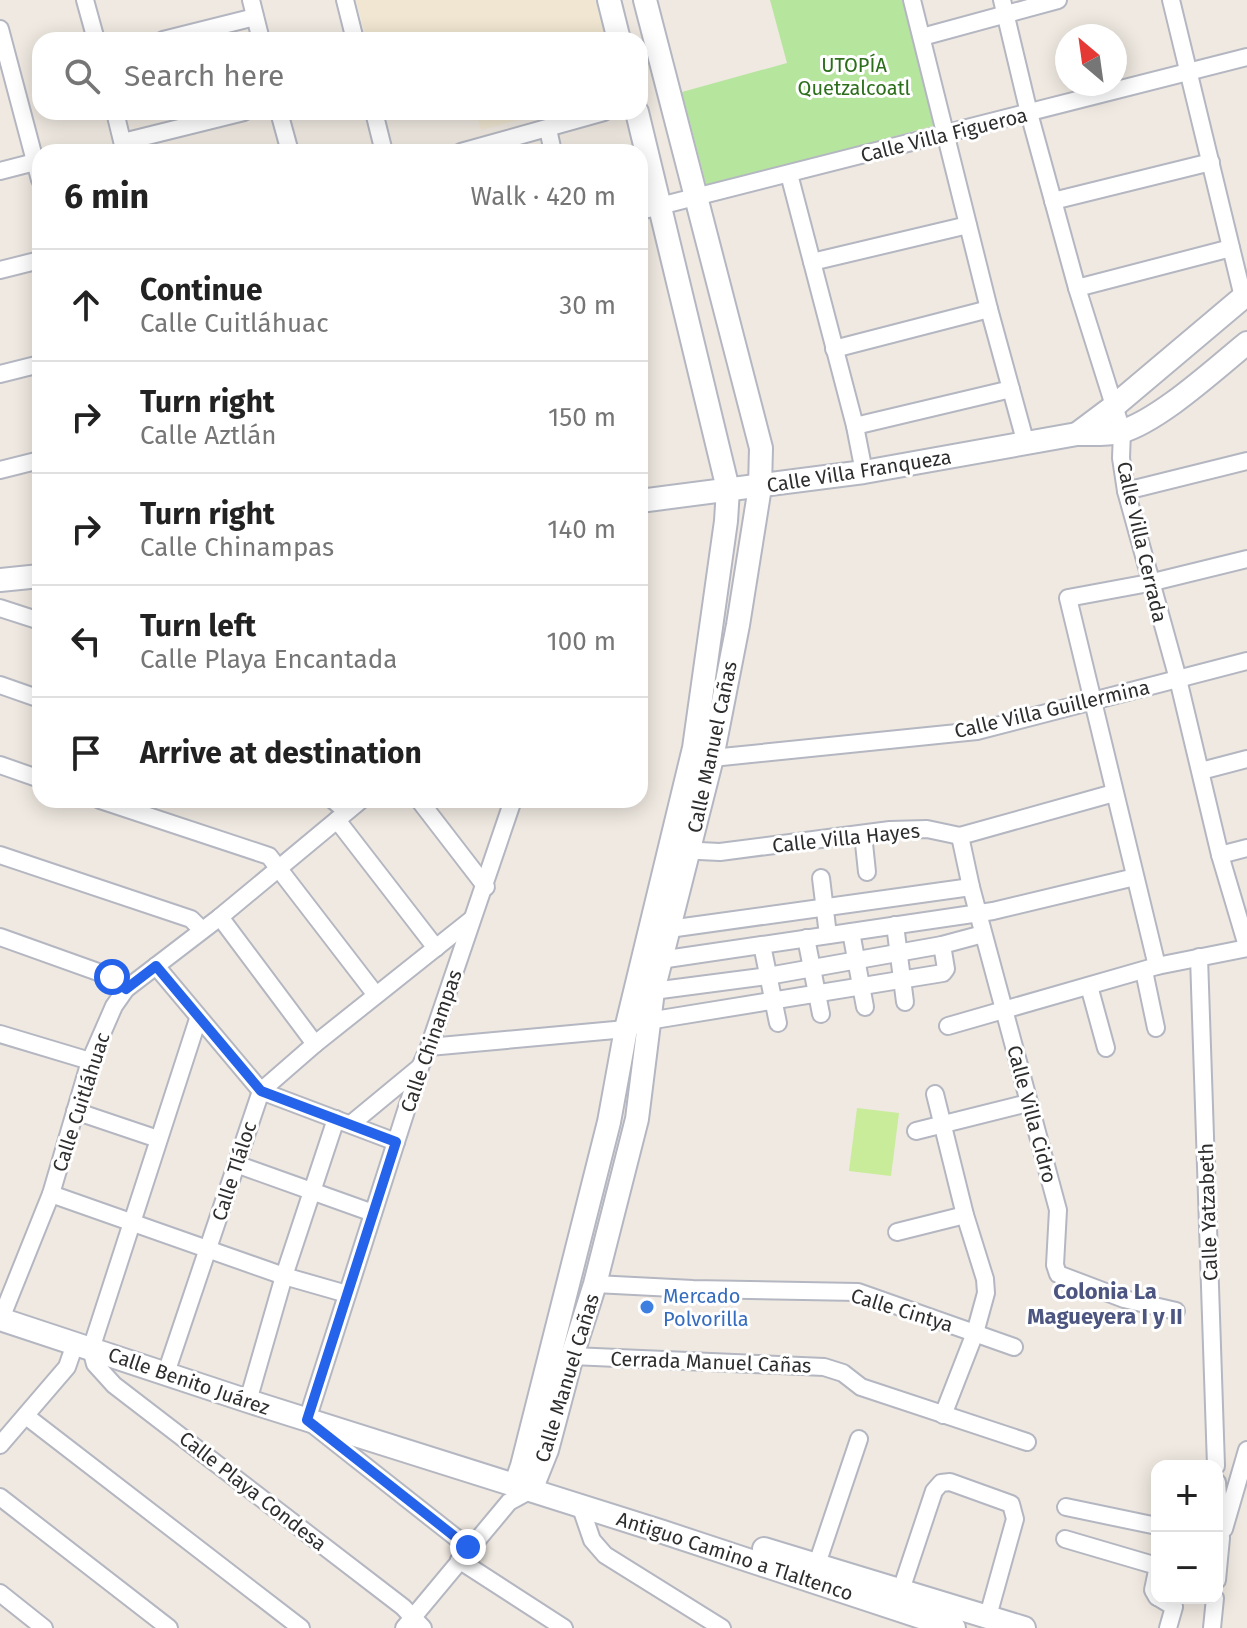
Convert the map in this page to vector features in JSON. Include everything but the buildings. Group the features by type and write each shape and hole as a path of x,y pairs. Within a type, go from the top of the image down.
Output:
{"street":[{"path":"85,0 94,32"},
{"path":"345,0 353,32"},
{"path":"609,0 617,32"},
{"name":"Calle Manuel Cañas","path":"522,1487 609,1122 626,1029 678,850 712,758 738,625 760,487 761,448 645,0"},
{"path":"912,0 1026,444"},
{"path":"922,37 1004,7 1058,0"},
{"path":"1171,0 1245,296"},
{"name":"Calle Villa Cerrada","path":"1004,7 1029,113 1077,288 1122,431 1121,458 1126,491 1178,679 1220,855 1247,947"},
{"path":"186,32 253,8 259,32"},
{"path":"0,29 7,83 32,154"},
{"name":"Calle Villa Figueroa","path":"649,209 1247,57"},
{"path":"117,120 123,144"},
{"path":"134,144 217,120"},
{"path":"281,120 288,144"},
{"path":"376,120 382,144"},
{"path":"491,144 578,120"},
{"name":"Calle Manuel Cañas","path":"638,120 641,144"},
{"path":"548,129 551,144"},
{"path":"1053,201 1211,162"},
{"path":"0,171 32,163"},
{"path":"789,174 855,426 864,472"},
{"name":"Calle Manuel Cañas","path":"522,1487 572,1356 595,1284 637,1119 653,991 669,929 728,489 649,209"},
{"path":"812,262 968,225"},
{"path":"1077,288 1231,248"},
{"path":"0,270 32,262"},
{"name":"Calle Villa Franqueza","path":"1077,434 1245,296"},
{"path":"834,349 989,309"},
{"name":"Calle Villa Franqueza","path":"648,500 864,472 1077,434 1100,435 1122,431 1156,413 1247,343"},
{"path":"0,374 32,366"},
{"path":"855,426 1011,389"},
{"path":"1126,491 1247,461"},
{"path":"0,470 32,462"},
{"path":"1156,1028 1135,877 1068,598 1149,583 1247,559"},
{"path":"0,580 32,577"},
{"path":"0,608 32,618"},
{"name":"Calle Villa Guillermina","path":"712,758 977,731 1247,661"},
{"path":"0,685 32,696"},
{"path":"1201,771 1247,759"},
{"path":"0,765 32,776"},
{"name":"Calle Villa Hayes","path":"678,850 720,852 890,830 927,829 960,836 1114,793"},
{"path":"124,808 269,856 376,995"},
{"path":"338,808 436,948"},
{"name":"Calle Cuitláhuac","path":"1,1320 51,1194 90,1061 114,1006 126,989 220,917 352,808"},
{"path":"425,808 486,887"},
{"name":"Calle Chinampas","path":"307,1420 420,1067 486,887 508,808"},
{"path":"863,834 867,872"},
{"name":"Calle Villa Cidro","path":"960,836 983,934 1058,1210 1055,1265 1058,1274 1124,1299 1176,1311"},
{"path":"1220,855 1247,848"},
{"path":"0,855 191,919 202,930"},
{"path":"660,960 993,911 1135,877"},
{"path":"821,878 828,935"},
{"path":"669,929 971,887"},
{"path":"912,896 915,921"},
{"path":"220,917 315,1044"},
{"path":"261,1091 473,918"},
{"path":"737,919 740,948"},
{"path":"895,925 905,1002"},
{"path":"851,932 865,1007"},
{"path":"653,991 768,976 942,945 983,934"},
{"path":"0,937 112,977 126,989"},
{"path":"806,938 821,1014"},
{"path":"762,945 778,1023"},
{"path":"429,1047 626,1029 648,1021 901,982 943,973 946,969 942,945"},
{"path":"948,1026 1150,968 1247,947"},
{"name":"Calle Yatzabeth","path":"1199,957 1216,1460"},
{"path":"156,966 261,1091 396,1142"},
{"path":"1089,986 1106,1048"},
{"path":"0,1445 83,1346 131,1221 198,1019"},
{"path":"0,1034 90,1061"},
{"path":"248,1401 284,1276 313,1192 344,1122 420,1067"},
{"name":"Calle Tláloc","path":"166,1373 261,1091"},
{"path":"935,1094 965,1215 985,1279 986,1293 975,1333 943,1415"},
{"path":"916,1131 1028,1103"},
{"path":"75,1111 158,1139"},
{"path":"236,1164 373,1213"},
{"path":"51,1194 284,1276 347,1294"},
{"path":"897,1232 965,1215"},
{"name":"Calle Cintya","path":"595,1284 858,1292 1014,1347"},
{"name":"Calle Benito Juárez","path":"1,1320 522,1487"},
{"name":"Calle Playa Condesa","path":"83,1346 114,1385 403,1607 413,1625"},
{"name":"Cerrada Manuel Cañas","path":"572,1356 824,1367 843,1373 861,1387 1027,1442"},
{"path":"26,1416 301,1628"},
{"path":"307,1420 464,1554 564,1628"},
{"path":"817,1564 859,1439"},
{"path":"1223,1532 1247,1450"},
{"path":"901,1590 934,1491 941,1483 950,1482 1011,1504 1014,1511 1015,1519 988,1616"},
{"path":"413,1625 464,1554 522,1487 664,1526"},
{"name":"Antiguo Camino a Tlaltenco","path":"522,1487 581,1508 664,1526 787,1564 940,1620"},
{"path":"0,1497 169,1628"},
{"path":"1066,1507 1151,1525"},
{"path":"581,1508 592,1540 605,1555 722,1628"},
{"path":"1065,1539 1151,1567"},
{"path":"787,1564 817,1564 901,1590 940,1620 988,1616 1024,1628"},
{"path":"0,1593 44,1628"},
{"path":"1168,1628 1174,1607 1169,1604"},
{"path":"1212,1628 1214,1604"}],"shaded area":[{"path":"356,0 595,0 604,32 365,32"},
{"path":"478,120 518,120 481,130"}],"green space":[{"name":"UTOPÍA Quetzalcoatl","path":"770,0 902,0 936,125 707,188 682,92 787,63"},
{"path":"857,1108 899,1113 891,1176 849,1171"}],"place":[{"name":"Mercado Polvorilla","path":"647,1307"}],"district":[{"name":"Colonia La Magueyera I y II","path":"1105,1304"}],"route":[{"path":"112,977 126,989 156,966 261,1091 396,1142 307,1420 468,1547"}]}
